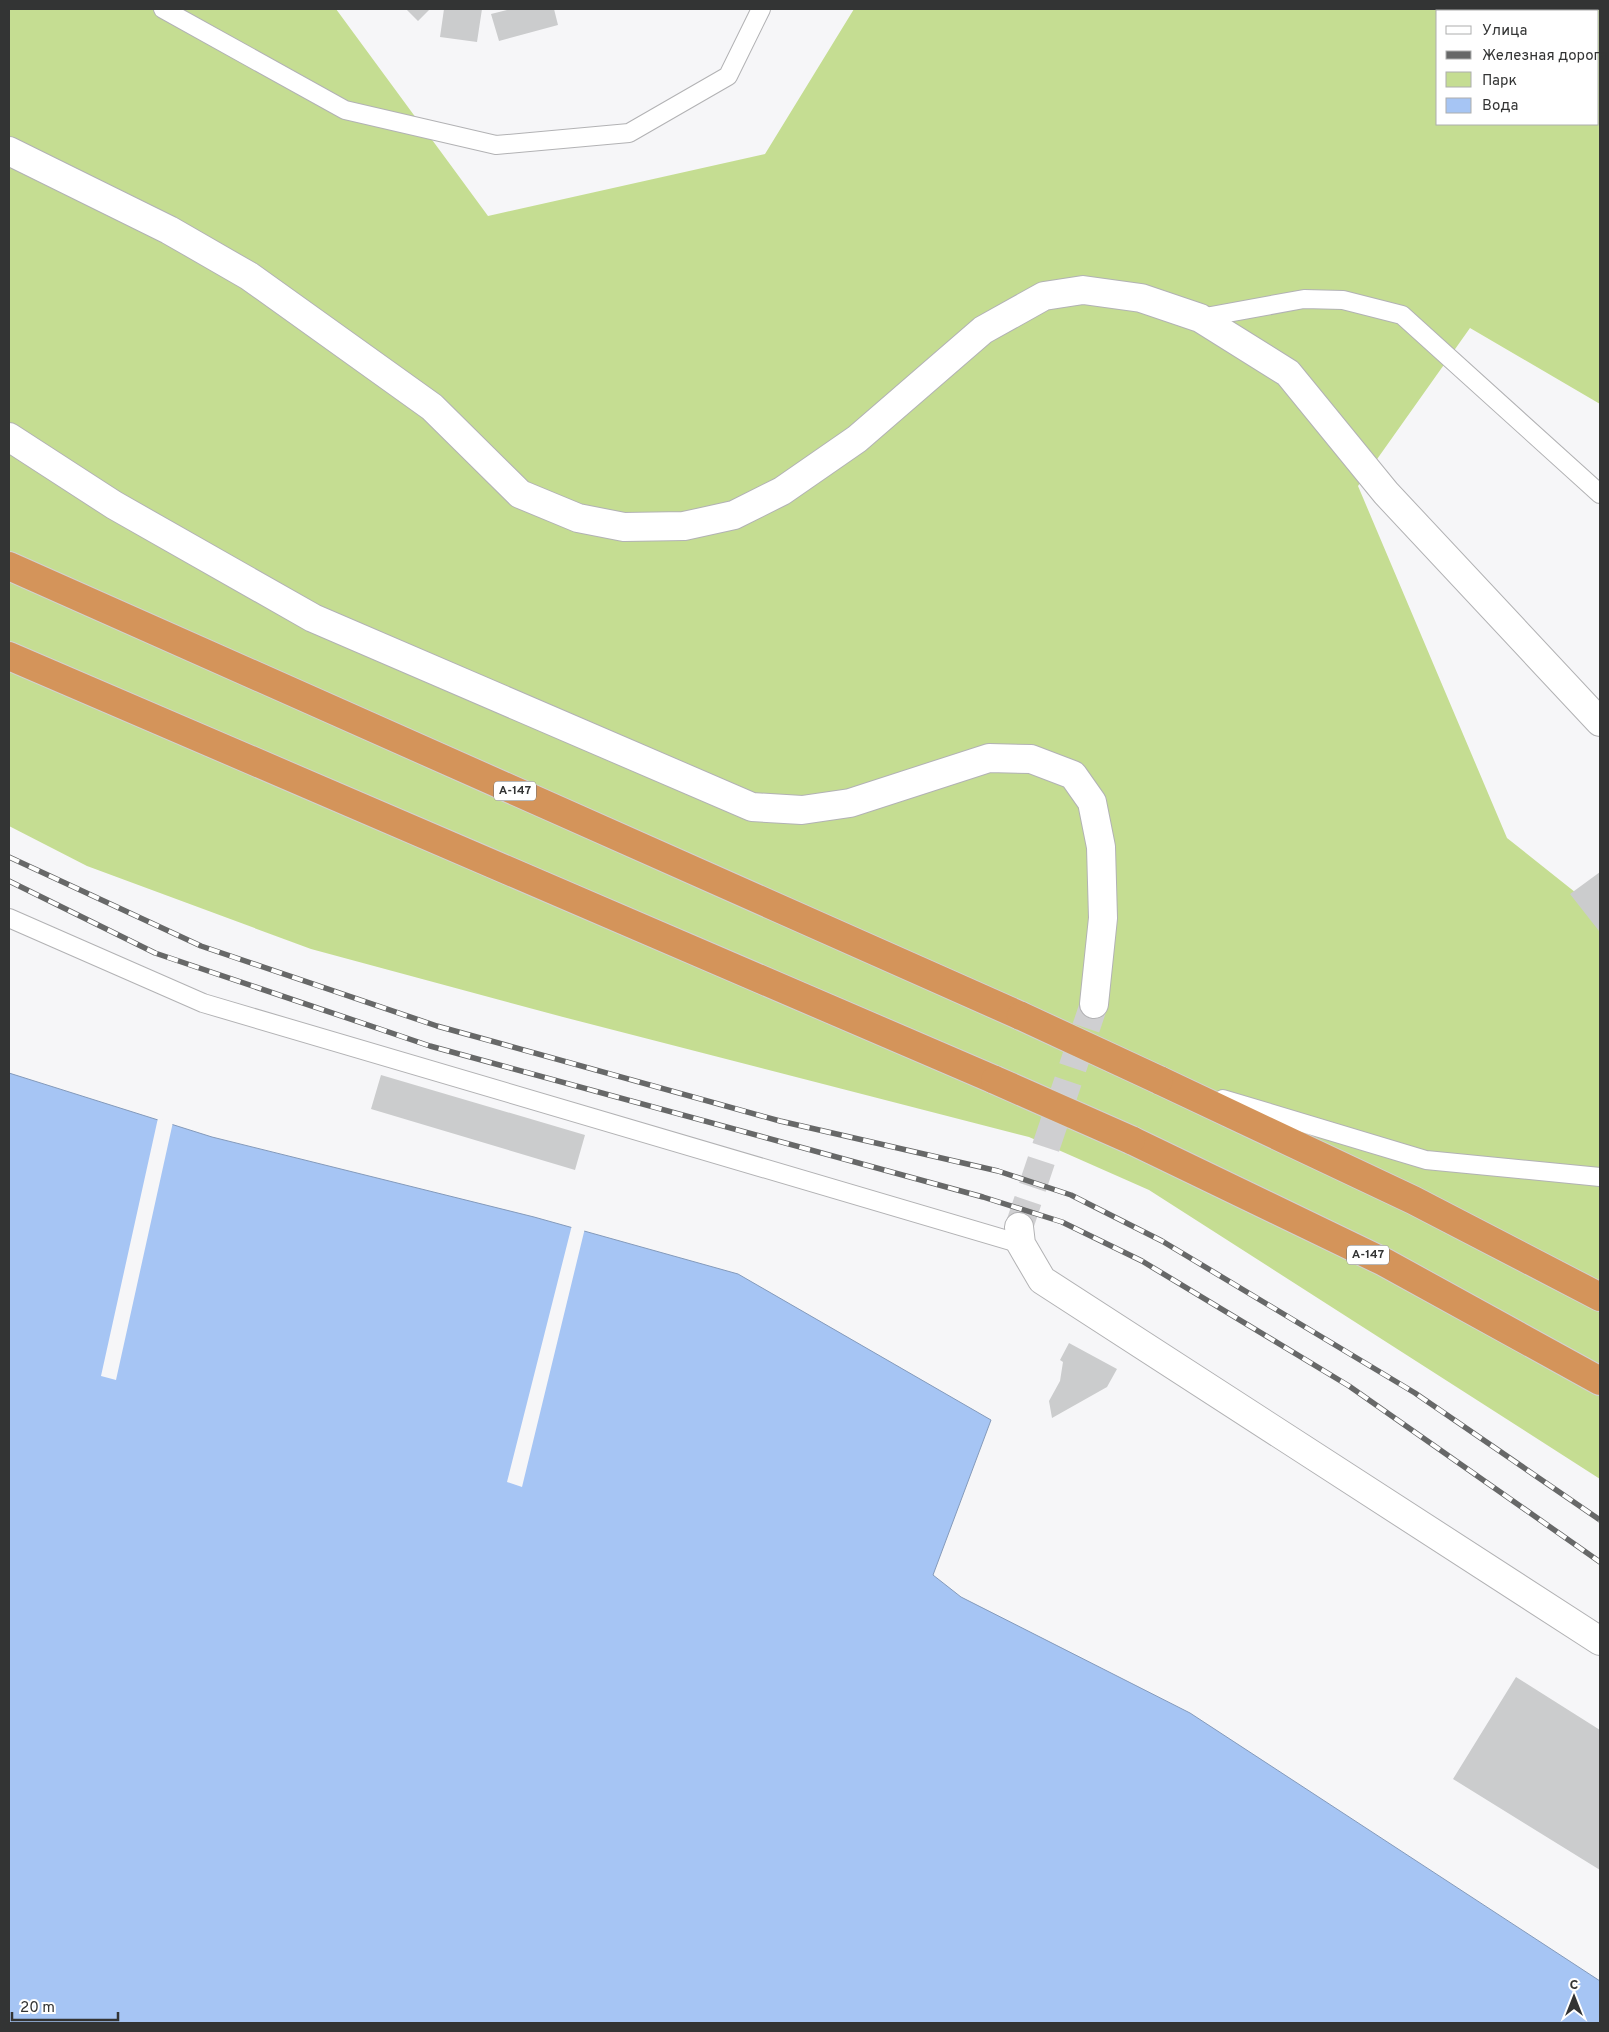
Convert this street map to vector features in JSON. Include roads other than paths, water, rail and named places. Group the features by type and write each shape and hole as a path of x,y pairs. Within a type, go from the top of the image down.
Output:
{"highway":[{"name":"А-147","path":"9,566 1021,1016 1413,1200 1600,1297"},
{"name":"А-147","path":"9,656 1131,1140 1384,1262 1600,1381"}],"street":[{"path":"9,151 169,230 249,276 432,407 520,494 578,518 624,527 684,526 734,515 782,491 857,439 982,330 1044,296 1084,290 1141,298 1200,318 1288,373 1386,493 1600,722"},
{"path":"9,438 114,506 313,618 752,807 802,810 850,804 988,758 1031,759 1073,775 1092,802 1101,847 1103,918 1094,1004"},
{"path":"1020,1235 1042,1280 1600,1640"}],"lane":[{"path":"163,9 345,110 496,145 628,133 728,76 762,9"},
{"path":"1200,318 1304,299 1342,300 1402,315 1600,494"},
{"path":"9,918 203,1003 1020,1235"},
{"path":"1159,1080 1426,1160 1600,1177"}],"water":[{"path":"9,1073 212,1137 534,1217 738,1274 991,1420 933,1575 961,1597 1190,1713 1600,1981 1600,2023 9,2023"}],"tunnel":[{"path":"1019,1227 1094,1004"}],"railway":[{"path":"9,857 201,946 437,1026 780,1121 998,1171 1071,1195 1162,1241 1415,1393 1600,1520"},
{"path":"9,881 155,953 430,1046 983,1197 1062,1222 1142,1261 1349,1386 1600,1562"}]}
